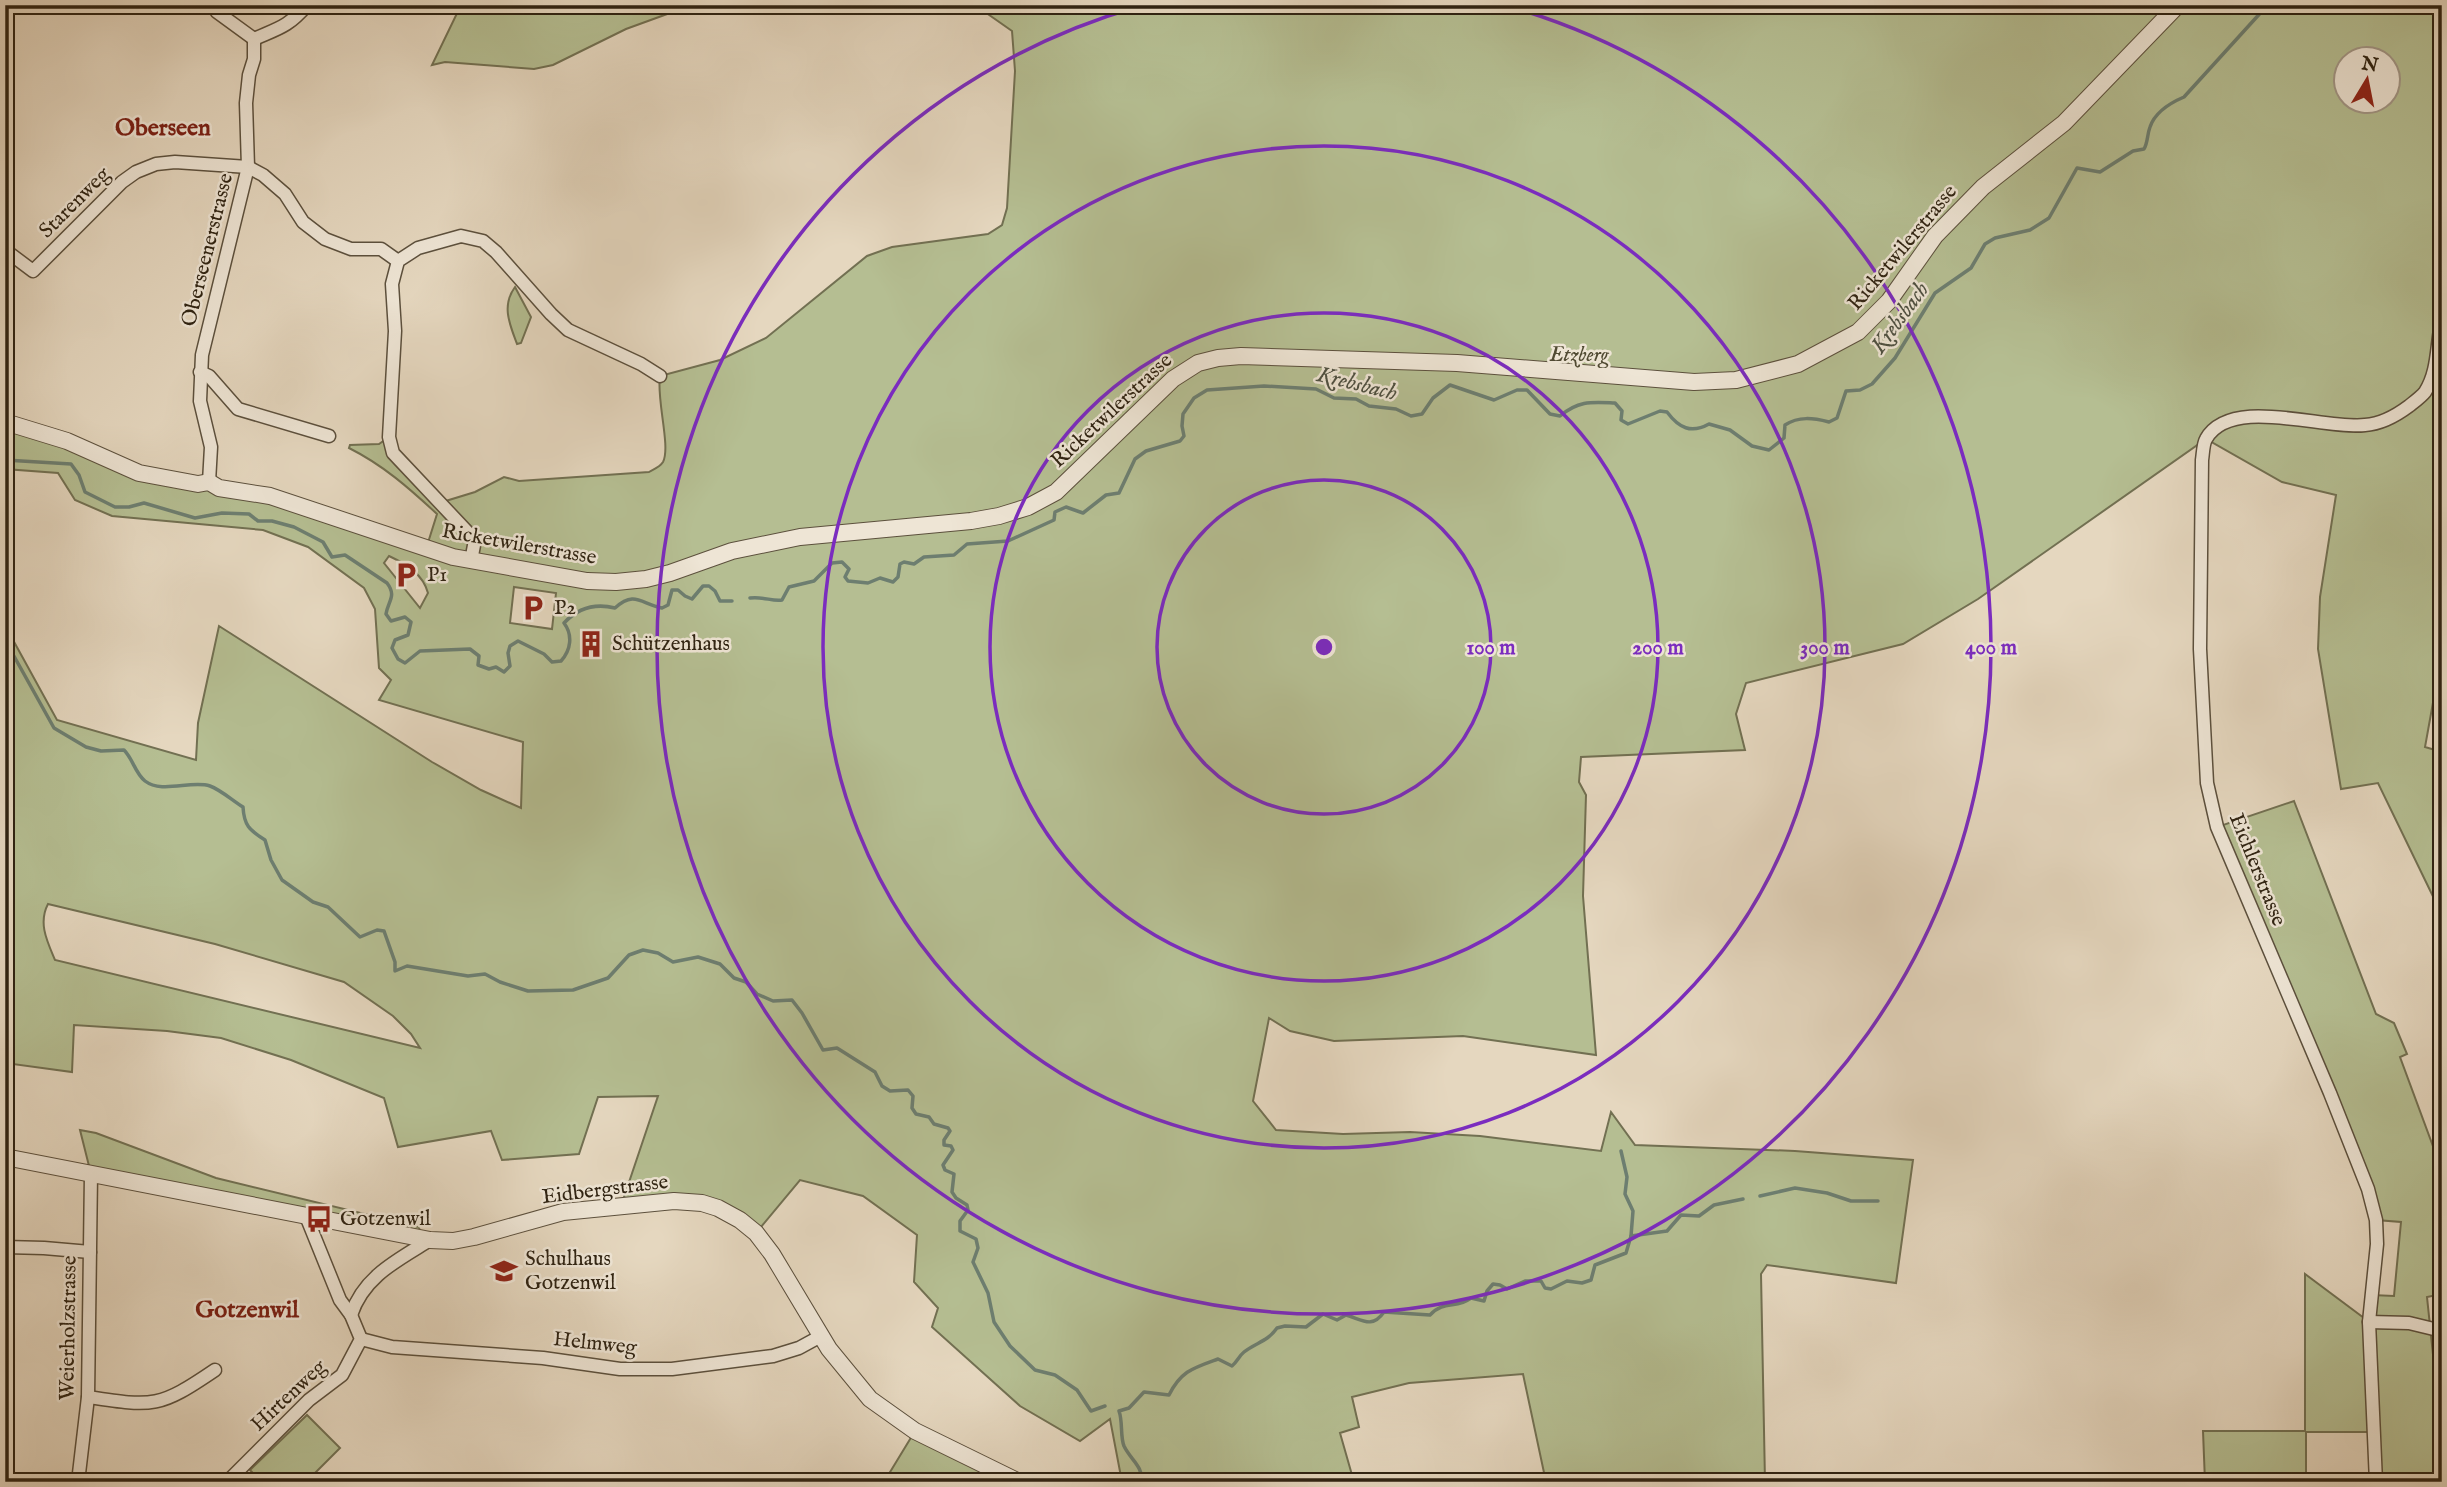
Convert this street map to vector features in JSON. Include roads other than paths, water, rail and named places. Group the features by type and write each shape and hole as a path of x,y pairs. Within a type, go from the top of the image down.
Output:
{"street":[{"path":"213,5 217,12 254,39 281,29 307,5"},
{"name":"Ricketwilerstrasse","path":"5,422 67,441 139,473 198,484 209,482 219,488 270,496 426,549 471,561 587,581 616,582 670,573 763,543 999,516 1028,507 1056,492 1173,379 1198,363 1218,358 1457,363 1694,382 1736,380 1798,364 1858,332 1889,301 1935,236 1973,197 2064,123 2178,5"},
{"name":"Oberseenerstrasse","path":"209,482 211,447 200,401 200,372 248,167 246,103 254,59 254,39"},
{"name":"Starenweg","path":"5,250 33,271 122,182 136,172 156,164 175,162 248,167"},
{"path":"248,167 263,175 285,194 303,222 325,239 351,249 381,249 398,261"},
{"path":"471,561 475,540 393,453 389,436 395,331 392,284 398,261 418,248 461,236 483,241 568,330 641,364 660,376"},
{"name":"Eichlerstrasse","path":"2375,1482 2369,1322 2377,1244 2376,1220 2368,1189 2330,1093 2217,827 2207,783 2200,649 2202,460 2206,439 2223,423 2246,416 2272,416 2333,425 2367,425 2398,414 2424,394 2435,373 2442,319"},
{"path":"200,372 209,376 238,409 329,436"},
{"name":"Eidbergstrasse","path":"5,1157 430,1240 453,1241 474,1237 563,1212 674,1202 702,1203 718,1208 756,1233 772,1254 829,1349 870,1399 915,1431 1019,1482"},
{"name":"Weierholzstrasse","path":"78,1482 88,1397 91,1174"},
{"path":"306,1216 340,1300 351,1315 360,1339"},
{"path":"351,1315 356,1299 383,1268 430,1240"},
{"path":"5,1247 90,1252"},
{"path":"2369,1322 2409,1322 2442,1331"},
{"name":"Helmweg","path":"360,1339 392,1347 543,1358 620,1369 672,1369 773,1356 799,1348 821,1335"},
{"name":"Hirtenweg","path":"227,1482 309,1401 342,1374 360,1339"},
{"path":"88,1397 137,1404 159,1403 180,1394 215,1370"}],"waterway":[{"name":"Krebsbach","path":"750,598 782,600 789,587 814,581 832,563 842,562 849,569 845,577 848,581 868,583 880,578 893,582 898,577 900,564 904,562 914,564 924,557 954,555 967,544 1008,541 1054,520 1055,512 1066,507 1083,513 1106,495 1119,493 1135,459 1146,451 1180,441 1184,436 1183,414 1194,398 1207,390 1264,386 1316,389 1334,398 1356,399 1369,406 1396,409 1411,416 1422,414 1433,398 1450,385 1494,400 1517,390 1527,390 1550,414 1560,416 1573,407 1586,403 1615,403 1622,411 1621,420 1628,424 1660,411 1667,412 1686,428 1697,429 1709,424 1730,430 1752,446 1769,450 1784,438 1785,425 1790,422 1806,419 1829,422 1837,418 1846,391 1860,390 1872,384 1895,358 1935,293 1971,268 1985,244 1995,238 2030,230 2049,218 2077,168 2100,172 2133,151 2144,149 2150,127 2159,112 2184,97 2265,5"},
{"name":"Krebsbach","path":"5,460 71,464 79,475 85,492 115,507 144,503 195,518 222,513 249,514 258,521 272,521 294,527 323,542 332,557 345,555 387,583 392,595 386,614 391,621 405,617 411,622 408,635 395,640 392,648 398,659 405,663 420,651 470,649 479,656 478,665 489,669 496,667 504,672 510,666 510,646 518,641 544,654 552,662 561,661 570,642 564,623 587,608 615,608 633,599 662,608 668,605 672,590 678,590 692,599 703,586 709,586 715,591 720,601 732,601"},
{"path":"5,640 54,728 86,747 101,751 124,750 142,778 152,785 210,786 243,807 246,823 265,840 271,860 282,880 313,902 328,907 360,937 377,930 384,931 395,962 395,971 407,966 468,976 485,974 528,991 573,990 608,978 629,955 643,950 658,953 673,962 698,957 720,964 734,978 746,982 757,994 773,1001 792,1000 823,1050 837,1048 875,1072 882,1086 890,1091 908,1090 913,1096 912,1108 916,1114 929,1117 934,1124 948,1128 950,1131 944,1145 951,1146 953,1150 943,1165 945,1170 954,1174 952,1192 967,1205 968,1210 960,1221 960,1231 976,1239 978,1248 973,1262 988,1293 994,1322 1010,1346 1035,1370 1055,1375 1077,1390 1091,1411 1105,1406"},
{"path":"1621,1151 1627,1177 1625,1194 1633,1211 1631,1236"},
{"path":"1760,1196 1795,1188 1827,1193 1851,1201 1878,1201"},
{"path":"1142,1482 1138,1467 1124,1446 1119,1411 1129,1408 1144,1392 1169,1395 1183,1375 1201,1365 1218,1359 1232,1366 1244,1352 1266,1339 1277,1328 1306,1327 1323,1314 1337,1320 1346,1315 1367,1322 1375,1320 1384,1312 1430,1315 1435,1310 1471,1298 1484,1301 1493,1284 1507,1289 1525,1281 1541,1281 1545,1288 1551,1289 1567,1281 1582,1283 1591,1280 1595,1265 1626,1253 1631,1236 1667,1231 1681,1215 1699,1216 1714,1205 1743,1199"}],"place":[{"name":"P1","path":"406,575"},
{"name":"P2","path":"533,608"},
{"name":"Schützenhaus","path":"591,644"},
{"name":"Gotzenwil","path":"319,1219"},
{"name":"Schulhaus Gotzenwil","path":"504,1271"}],"district":[{"name":"Oberseen","path":"163,128"},
{"name":"Gotzenwil","path":"247,1310"}],"park label":[{"name":"Etzberg","path":"1579,355"}]}
